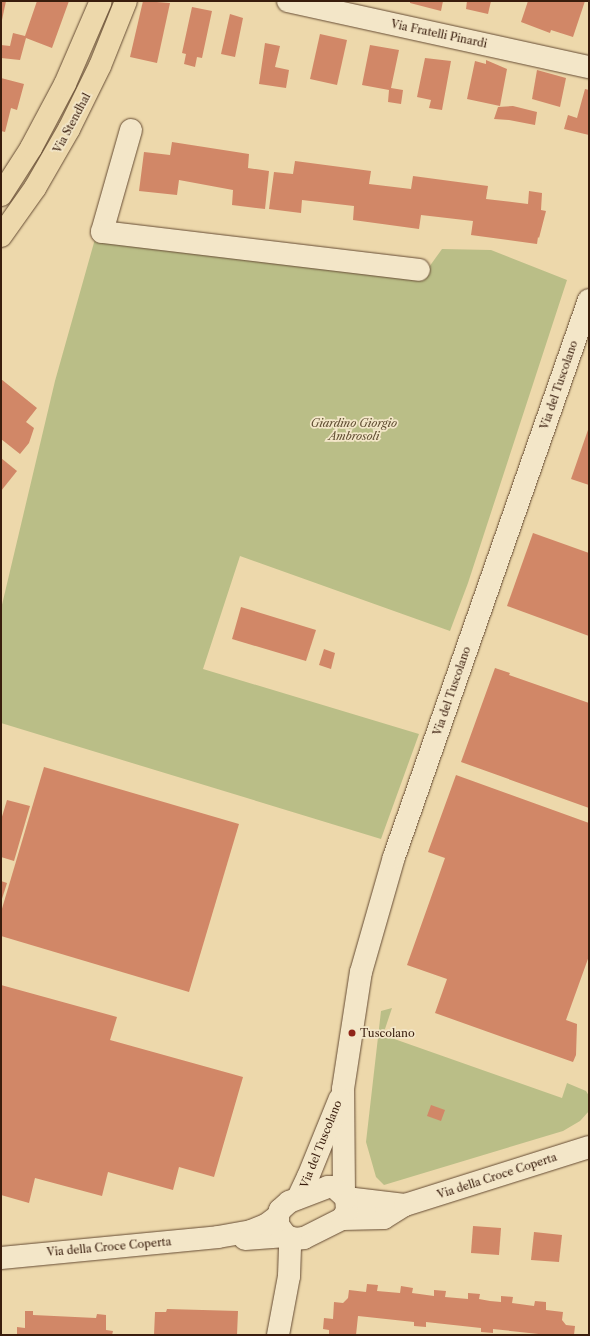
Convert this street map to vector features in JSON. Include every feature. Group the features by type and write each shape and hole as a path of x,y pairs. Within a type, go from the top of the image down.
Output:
{"main road":[{"path":"1,195 31,148 65,84 101,1"},
{"name":"Via Stendhal","path":"1,236 35,188 69,130 100,66 126,1"}],"street":[{"name":"Via Fratelli Pinardi","path":"288,1 589,67"},
{"path":"131,130 102,232 419,270"},
{"name":"Via del Tuscolano","path":"345,1196 343,1089 361,972 394,857 589,300"},
{"name":"Via del Tuscolano","path":"298,1198 311,1170 343,1089"},
{"name":"Via della Croce Coperta","path":"218,1237 246,1239 295,1236 342,1219 384,1218 405,1205 589,1147"},
{"name":"Via della Croce Coperta","path":"1,1258 218,1237 251,1231 266,1225 278,1216 285,1204 328,1186 334,1187 345,1196 405,1205"},
{"path":"342,1219 347,1211 345,1196"},
{"path":"278,1216 278,1225 295,1236 301,1258 289,1276 278,1335"}],"green space":[{"name":"Giardino Giorgio Ambrosoli","path":"95,239 419,281 442,249 491,250 567,280 468,583 450,631 240,556 203,669 419,734 381,839 1,723 1,609 55,381"},
{"path":"392,1008 383,1035 562,1098 567,1083 586,1091 589,1096 589,1111 580,1121 563,1131 384,1185 376,1177 366,1142 381,1011"}],"building":[{"path":"1,1 6,1 2,20 1,20"},
{"path":"37,1 69,1 52,48 26,38 20,60 1,58 1,45 10,46 13,33 25,36"},
{"path":"143,1 170,3 157,63 130,57"},
{"path":"410,1 443,1 441,11 410,3"},
{"path":"467,1 491,1 488,14 466,9"},
{"path":"528,1 585,1 573,37 551,30 550,33 521,22"},
{"path":"192,7 212,11 202,58 197,57 195,67 184,64 186,54 182,53"},
{"path":"230,14 243,18 235,57 221,54"},
{"path":"320,34 347,40 337,85 310,79"},
{"path":"265,43 280,46 275,67 289,70 286,88 259,84"},
{"path":"370,45 399,50 391,88 403,90 401,104 388,102 389,90 362,85"},
{"path":"425,58 451,61 442,110 429,108 431,100 417,97"},
{"path":"486,60 507,69 500,106 467,99 475,61 486,64"},
{"path":"537,70 566,78 560,107 532,99"},
{"path":"1,78 24,84 17,110 11,108 5,132 1,131"},
{"path":"585,89 589,90 589,135 564,129 568,115 577,118"},
{"path":"513,106 537,112 535,125 494,119 498,107"},
{"path":"172,142 249,154 248,168 269,171 265,209 232,205 233,190 179,180 177,195 139,191 144,152 170,155"},
{"path":"295,161 371,171 369,184 411,189 413,176 488,186 486,199 528,204 529,191 542,193 541,210 546,211 537,244 471,235 473,221 421,215 419,229 353,220 354,206 302,200 301,213 269,209 274,172 293,174"},
{"path":"1,379 37,408 26,422 34,428 29,443 20,454 1,439"},
{"path":"589,427 589,485 571,479"},
{"path":"1,458 17,471 1,491"},
{"path":"533,533 589,553 589,636 507,606"},
{"path":"241,607 316,630 306,661 232,639"},
{"path":"324,649 335,653 331,669 319,665"},
{"path":"495,668 510,673 509,675 589,703 589,808 461,762"},
{"path":"44,767 239,824 189,992 1,936 1,912"},
{"path":"456,775 589,823 589,956 566,1020 577,1024 576,1055 573,1062 435,1013 447,979 407,965 445,858 428,852"},
{"path":"7,800 30,806 14,861 1,857 1,820"},
{"path":"1,881 7,883 1,902"},
{"path":"1,985 117,1017 110,1040 243,1077 214,1177 179,1167 173,1190 108,1172 102,1196 35,1178 29,1203 1,1195"},
{"path":"431,1105 445,1110 441,1121 427,1116"},
{"path":"473,1226 501,1228 499,1255 471,1253"},
{"path":"534,1232 562,1235 559,1262 531,1260"},
{"path":"367,1284 378,1285 377,1291 400,1293 401,1286 413,1288 412,1293 434,1296 434,1290 446,1291 445,1297 468,1299 468,1293 480,1294 479,1299 490,1301 501,1302 501,1296 513,1297 512,1303 534,1306 535,1301 546,1302 546,1310 563,1312 562,1320 566,1325 575,1326 574,1335 548,1335 493,1329 493,1333 481,1332 481,1328 426,1322 426,1327 414,1326 414,1322 358,1316 356,1335 329,1335 329,1330 323,1329 324,1318 333,1319 334,1302 343,1303 348,1298 349,1290 366,1292"},
{"path":"167,1309 238,1311 237,1335 154,1335 155,1312 166,1312"},
{"path":"25,1311 33,1311 33,1315 96,1318 97,1314 106,1315 106,1330 113,1331 112,1335 17,1335 17,1327 25,1328"}],"place":[{"name":"Tuscolano","path":"352,1033"}]}
